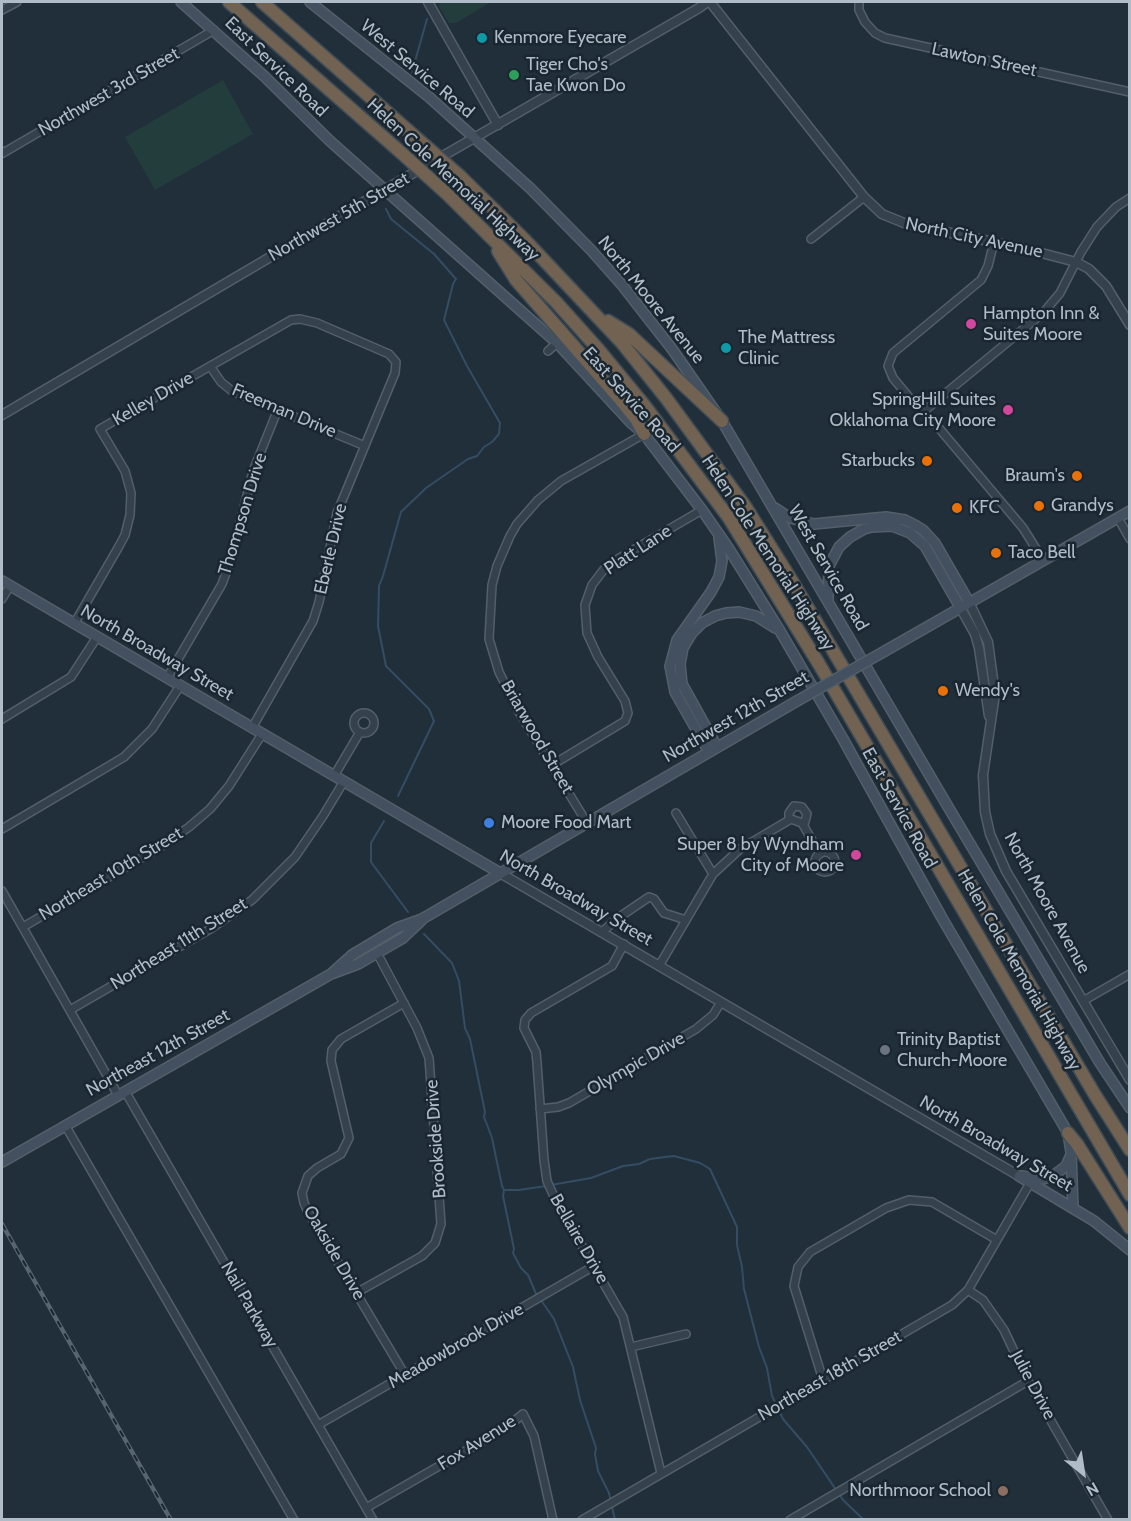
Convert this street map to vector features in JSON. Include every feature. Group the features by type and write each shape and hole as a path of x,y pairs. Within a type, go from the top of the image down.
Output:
{"highway":[{"name":"Helen Cole Memorial Highway","path":"229,2 397,149 484,229 556,302 645,405 729,518 819,664 1130,1195"},
{"name":"Helen Cole Memorial Highway","path":"262,2 461,177 524,238 595,313 666,398 745,506 792,581 1095,1095 1130,1150"},
{"path":"484,229 516,280 619,398 636,419 644,434"},
{"path":"595,313 629,334 722,421"},
{"path":"1095,1095 1130,1137"},
{"path":"1068,1133 1130,1228"}],"main road":[{"name":"East Service Road","path":"181,2 264,76 384,190 557,343 644,434 718,533 780,631 942,918 1068,1133"},
{"name":"West Service Road","path":"310,2 429,97 474,139"},
{"name":"North Moore Avenue","path":"474,139 554,212 622,285 672,349 722,421 773,507"},
{"name":"West Service Road","path":"773,507 1088,1042 1130,1108"},
{"path":"773,507 790,518 804,523 819,524 886,517 905,520 923,530 935,543 969,602"},
{"name":"Northwest 12th Street","path":"422,919 797,700 1130,511"},
{"path":"828,601 829,566 839,547 850,537 864,530 872,527 892,526 910,533 925,546 960,607"},
{"path":"713,750 675,692 670,666 677,640 719,577 722,561 718,533"},
{"name":"North Broadway Street","path":"2,581 500,873"},
{"path":"713,750 682,684 681,657 687,640 702,623 726,613 740,612 756,616 780,631"},
{"name":"Northeast 12th Street","path":"331,974 352,955 368,945 397,928 422,919"},
{"name":"Northeast 12th Street","path":"2,1162 331,974 358,964 403,938 422,919"},
{"path":"368,945 377,953"},
{"path":"1068,1133 1071,1152 1072,1208"},
{"path":"1018,1176 1042,1179 1053,1176 1066,1166 1071,1152"},
{"name":"North Broadway Street","path":"1018,1176 1107,1230 1130,1250"}],"street":[{"path":"2,10 17,2"},
{"name":"Northwest 5th Street","path":"2,415 708,2"},
{"name":"North City Avenue","path":"708,2 864,197 889,219 1076,262 1089,269 1106,286 1130,325"},
{"name":"Lawton Street","path":"859,2 865,22 875,33 885,38 1130,92"},
{"path":"428,3 498,124"},
{"name":"Northwest 3rd Street","path":"2,152 214,30"},
{"path":"812,239 864,197"},
{"path":"923,412 1044,312 1060,293 1086,243 1105,216 1130,198"},
{"path":"994,242 988,266 981,280 893,353 888,366 893,378 1023,528 1043,560"},
{"name":"Kelley Drive","path":"74,624 129,526 131,492 125,471 100,429 285,323 300,319 316,323 383,351 393,357 396,364"},
{"path":"548,351 557,343"},
{"name":"Eberle Drive","path":"252,728 313,621 322,591 337,513 395,373 396,364"},
{"name":"Freeman Drive","path":"210,366 226,387 365,446"},
{"name":"Thompson Drive","path":"167,678 211,605 226,574 253,471 278,409"},
{"name":"Briarwood Street","path":"587,823 506,689 489,639 489,601 494,575 510,536 517,524 538,500 561,481 644,434"},
{"name":"Platt Lane","path":"552,765 625,721 628,713 625,702 587,633 585,605 592,585 605,568 616,560 702,510"},
{"path":"1118,518 1130,539"},
{"path":"2,599 10,586"},
{"name":"North Moore Avenue","path":"969,602 988,642 995,694 984,762 983,787 987,823 993,843 1006,871 1130,1080"},
{"name":"North Moore Avenue","path":"960,607 975,634 979,648 989,728"},
{"path":"2,718 71,677 97,637"},
{"path":"2,829 124,757 152,729 180,686"},
{"path":"334,776 360,732"},
{"name":"Northeast 10th Street","path":"22,927 162,846 189,827 210,809 229,786 262,734"},
{"name":"Northeast 11th Street","path":"70,1010 212,928 252,900 295,857 344,781"},
{"path":"789,820 789,813 794,806 802,807 807,814 804,825"},
{"path":"676,813 713,874"},
{"path":"659,966 713,874 740,849 789,820 798,821 804,825 820,854"},
{"name":"North Broadway Street","path":"500,873 1018,1176"},
{"name":"Nail Parkway","path":"2,891 70,1010 373,1520"},
{"path":"602,932 649,897 654,899 664,913 686,920"},
{"name":"Bellaire Drive","path":"624,944 612,966 531,1013 525,1020 525,1031 536,1052 547,1180 621,1312 661,1473"},
{"name":"Brookside Drive","path":"356,1293 422,1256 435,1243 441,1224 430,1065 422,1039 377,953"},
{"path":"1083,1001 1130,974"},
{"name":"Olympic Drive","path":"540,1109 569,1103 696,1029 713,1015 721,1002"},
{"name":"Oakside Drive","path":"404,1003 341,1039 332,1050 331,1061 349,1138 340,1154 308,1176 302,1193 308,1212 405,1375"},
{"path":"64,1125 294,1520"},
{"name":"Northeast 18th Street","path":"582,1520 952,1305 968,1290 1030,1183"},
{"path":"823,1380 794,1286 798,1267 805,1256 886,1208 909,1200 932,1202 997,1240"},
{"name":"Meadowbrook Drive","path":"318,1425 594,1266"},
{"name":"Julie Drive","path":"968,1290 983,1300 992,1311 1009,1340 1028,1381 1108,1520"},
{"path":"631,1347 686,1334"},
{"path":"790,1520 1028,1381"},
{"name":"Fox Avenue","path":"366,1508 507,1427 523,1414 534,1436 553,1520"}],"green space":[{"path":"440,2 491,2 456,23 449,23 439,7"},
{"path":"223,80 253,134 155,190 125,137"}],"waterway":[{"path":"412,72 427,19"},
{"path":"386,209 391,219 434,254 456,279 444,320 500,423 499,434 477,456 468,459 426,488 401,512 379,586 378,626 386,666 429,709 434,721 398,796"},
{"path":"384,821 371,843 371,862 408,912"},
{"path":"424,934 452,963 459,981 465,1028 470,1039 485,1112 484,1117 492,1138 504,1190 503,1196 513,1253 521,1268 528,1275 537,1296"},
{"path":"551,1185 591,1178 650,1159 674,1156 700,1163 710,1169 737,1227 737,1245 744,1289 759,1347 767,1368 772,1396 783,1419 807,1447 843,1500 864,1520"},
{"path":"504,1190 546,1186"},
{"path":"541,1300 554,1319 573,1367 580,1400 596,1448 598,1471 609,1493 615,1520"}],"railway":[{"path":"2,1224 171,1520"}],"place":[{"name":"Kenmore Eyecare","path":"482,38"},
{"name":"Tiger Cho's Tae Kwon Do","path":"514,75"},
{"name":"Hampton Inn & Suites Moore","path":"971,324"},
{"name":"The Mattress Clinic","path":"726,348"},
{"name":"SpringHill Suites Oklahoma City Moore","path":"1008,410"},
{"name":"Starbucks","path":"927,461"},
{"name":"Braum's","path":"1077,476"},
{"name":"Grandys","path":"1039,506"},
{"name":"KFC","path":"957,508"},
{"name":"Taco Bell","path":"996,553"},
{"name":"Wendy's","path":"943,691"},
{"name":"Moore Food Mart","path":"489,823"},
{"name":"Super 8 by Wyndham City of Moore","path":"856,855"},
{"name":"Trinity Baptist Church-Moore","path":"885,1050"},
{"name":"Northmoor School","path":"1003,1491"}]}
